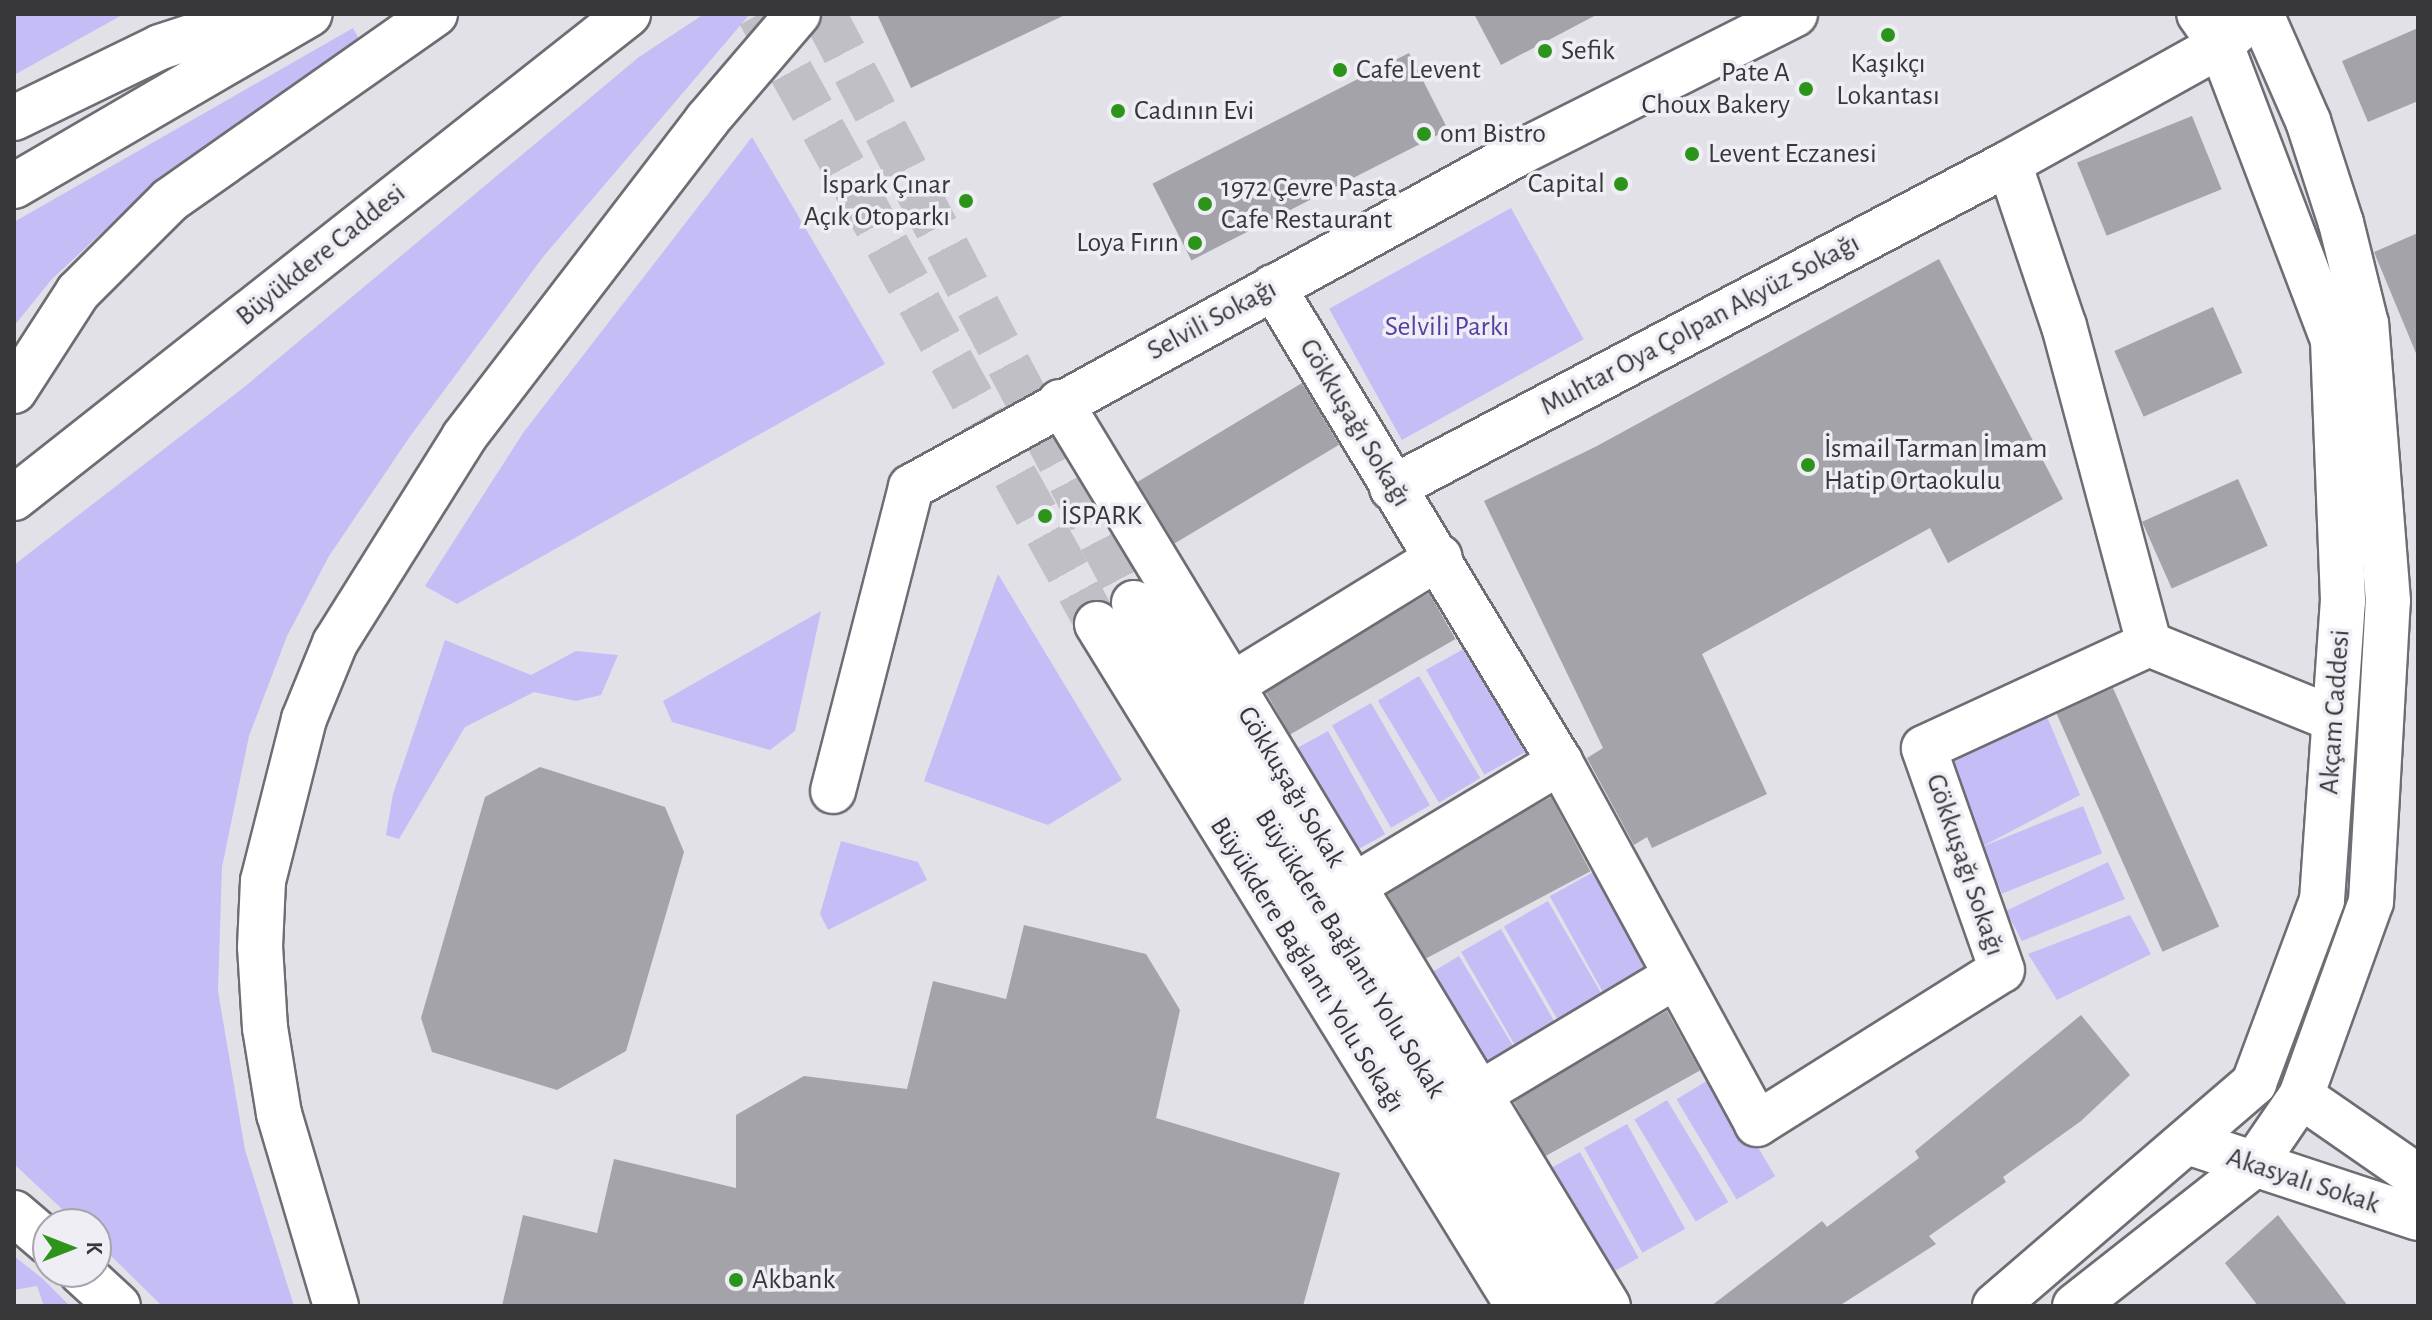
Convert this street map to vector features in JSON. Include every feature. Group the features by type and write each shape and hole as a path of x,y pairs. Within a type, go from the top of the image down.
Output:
{"main road":[{"path":"14,118 160,47 240,21 299,14"},
{"path":"14,186 310,14"},
{"path":"14,391 78,292 170,200 435,14"},
{"name":"Büyükdere Caddesi","path":"14,498 628,14"},
{"path":"336,1306 279,1114 265,1028 260,947 263,881 304,719 335,643 464,437 707,120 798,14"},
{"name":"Selvili Sokağı","path":"833,791 911,487 1060,402 1519,153 1795,14"},
{"name":"Muhtar Oya Çolpan Akyüz Sokağı","path":"1392,488 2009,163 2210,30 2255,14"},
{"name":"Akçam Caddesi","path":"2075,1306 2253,1166 2301,1096 2371,902 2388,601 2366,324 2341,223 2308,121 2261,14"},
{"name":"Akçam Caddesi","path":"1995,1306 2254,1083 2322,900 2343,601 2333,340 2210,30"},
{"path":"2009,163 2064,326 2149,644 2334,719"},
{"name":"Gökkuşağı Sokağı","path":"1273,287 1392,488 1440,557 1560,762 1673,978 1757,1124 2002,970 1924,748 2149,644"},
{"name":"Gökkuşağı Sokak","path":"1060,402 1352,887"},
{"path":"1230,686 1440,557"},
{"name":"Büyükdere Bağlantı Yolu Sokağı","path":"1115,613 1518,1306"},
{"name":"Büyükdere Bağlantı Yolu Sokak","path":"1115,613 1565,1306"},
{"path":"1560,762 1352,887 1608,1306"},
{"path":"1479,1094 1673,978"},
{"path":"2301,1096 2418,1177"},
{"name":"Akasyalı Sokak","path":"2188,1142 2418,1218"},
{"path":"14,1213 32,1228"},
{"path":"98,1288 118,1306"}],"green space":[{"path":"14,14 124,14 14,75"},
{"path":"704,14 750,14 543,257 411,435 329,556 287,636 249,736 222,867 218,991 245,1150 294,1306 162,1306 112,1257 112,1208 61,1208 14,1164 14,565 243,388 639,57"},
{"path":"353,28 359,39 125,211 52,279 14,326 14,222"},
{"path":"752,137 885,364 457,604 425,586 523,433"},
{"name":"Selvili Parkı","path":"1511,208 1584,339 1402,440 1329,309"},
{"path":"998,574 1122,780 1048,825 924,781"},
{"path":"821,611 795,731 770,750 672,722 663,701"},
{"path":"445,640 531,675 576,651 618,655 601,695 576,701 534,692 465,727 399,839 386,835 393,794"},
{"path":"1469,646 1527,751 1484,775 1426,670"},
{"path":"1419,676 1480,778 1439,803 1378,701"},
{"path":"1371,703 1430,805 1391,828 1332,726"},
{"path":"2042,705 2080,795 1983,846 1946,752"},
{"path":"1328,731 1385,834 1344,857 1287,754"},
{"path":"2083,806 2102,853 2002,894 1983,846"},
{"path":"841,841 918,862 927,880 828,930 820,914"},
{"path":"2108,862 2125,899 2022,941 2006,911"},
{"path":"1597,870 1654,973 1607,999 1550,896"},
{"path":"1548,901 1606,1001 1562,1027 1504,926"},
{"path":"2130,915 2151,954 2057,1000 2028,954"},
{"path":"1501,929 1560,1031 1520,1054 1461,952"},
{"path":"1459,956 1520,1057 1478,1082 1417,981"},
{"path":"1715,1076 1775,1176 1737,1199 1676,1099"},
{"path":"1667,1100 1728,1202 1696,1222 1634,1120"},
{"path":"1627,1124 1685,1229 1642,1253 1584,1148"},
{"path":"1580,1152 1639,1258 1598,1281 1539,1175"},
{"path":"14,1256 32,1270 32,1287 14,1290"},
{"path":"38,1288 52,1288 70,1306 44,1306"}],"building":[{"path":"877,14 1067,14 911,88"},
{"path":"1474,14 1598,14 1501,65"},
{"path":"2418,28 2418,101 2368,122 2342,61"},
{"path":"1409,53 1448,130 1191,260 1152,184"},
{"path":"2192,116 2222,189 2107,236 2077,162"},
{"path":"2418,233 2418,358 2374,252"},
{"name":"İsmail Tarman İmam Hatip Ortaokulu","path":"1939,259 2063,499 1948,563 1930,528 1702,654 1767,794 1652,848 1647,837 1634,845 1587,758 1603,748 1484,501 1597,446"},
{"path":"2213,307 2242,373 2144,417 2114,351"},
{"path":"1302,383 1339,445 1175,544 1137,482"},
{"path":"2238,479 2268,546 2172,588 2142,522"},
{"path":"1429,593 1456,639 1290,734 1264,688"},
{"path":"2113,688 2219,926 2163,952 2056,713"},
{"path":"540,767 665,807 684,852 626,1051 557,1090 432,1052 421,1018 485,797"},
{"path":"1551,797 1590,871 1423,960 1383,886"},
{"path":"1024,925 1146,954 1180,1010 1156,1118 1340,1173 1303,1306 502,1306 523,1215 597,1233 614,1159 736,1188 736,1115 804,1076 907,1089 933,981 1006,999"},
{"path":"1667,1011 1700,1070 1544,1157 1511,1097"},
{"path":"2081,1015 2130,1075 2081,1121 2003,1177 2006,1182 1929,1236 1936,1244 1839,1306 1711,1306 1822,1221 1827,1227 1919,1158 1915,1151"},
{"path":"2278,1215 2348,1306 2258,1306 2225,1263"}],"tunnel":[{"path":"759,14 1097,624"},
{"path":"824,14 1134,603"}],"place":[{"name":"Kaşıkçı Lokantası","path":"1888,35"},
{"name":"Sefik","path":"1545,51"},
{"name":"Cafe Levent","path":"1340,70"},
{"name":"Pate A Choux Bakery","path":"1806,89"},
{"name":"Cadının Evi","path":"1118,111"},
{"name":"on1 Bistro","path":"1424,134"},
{"name":"Levent Eczanesi","path":"1692,154"},
{"name":"Capital","path":"1621,184"},
{"name":"İspark Çınar Açık Otoparkı","path":"966,201"},
{"name":"1972 Çevre Pasta Cafe Restaurant","path":"1205,204"},
{"name":"Loya Fırın","path":"1195,243"},
{"name":"İsmail Tarman İmam Hatip Ortaokulu","path":"1808,465"},
{"name":"İSPARK","path":"1045,516"},
{"name":"Akbank","path":"736,1280"}]}
